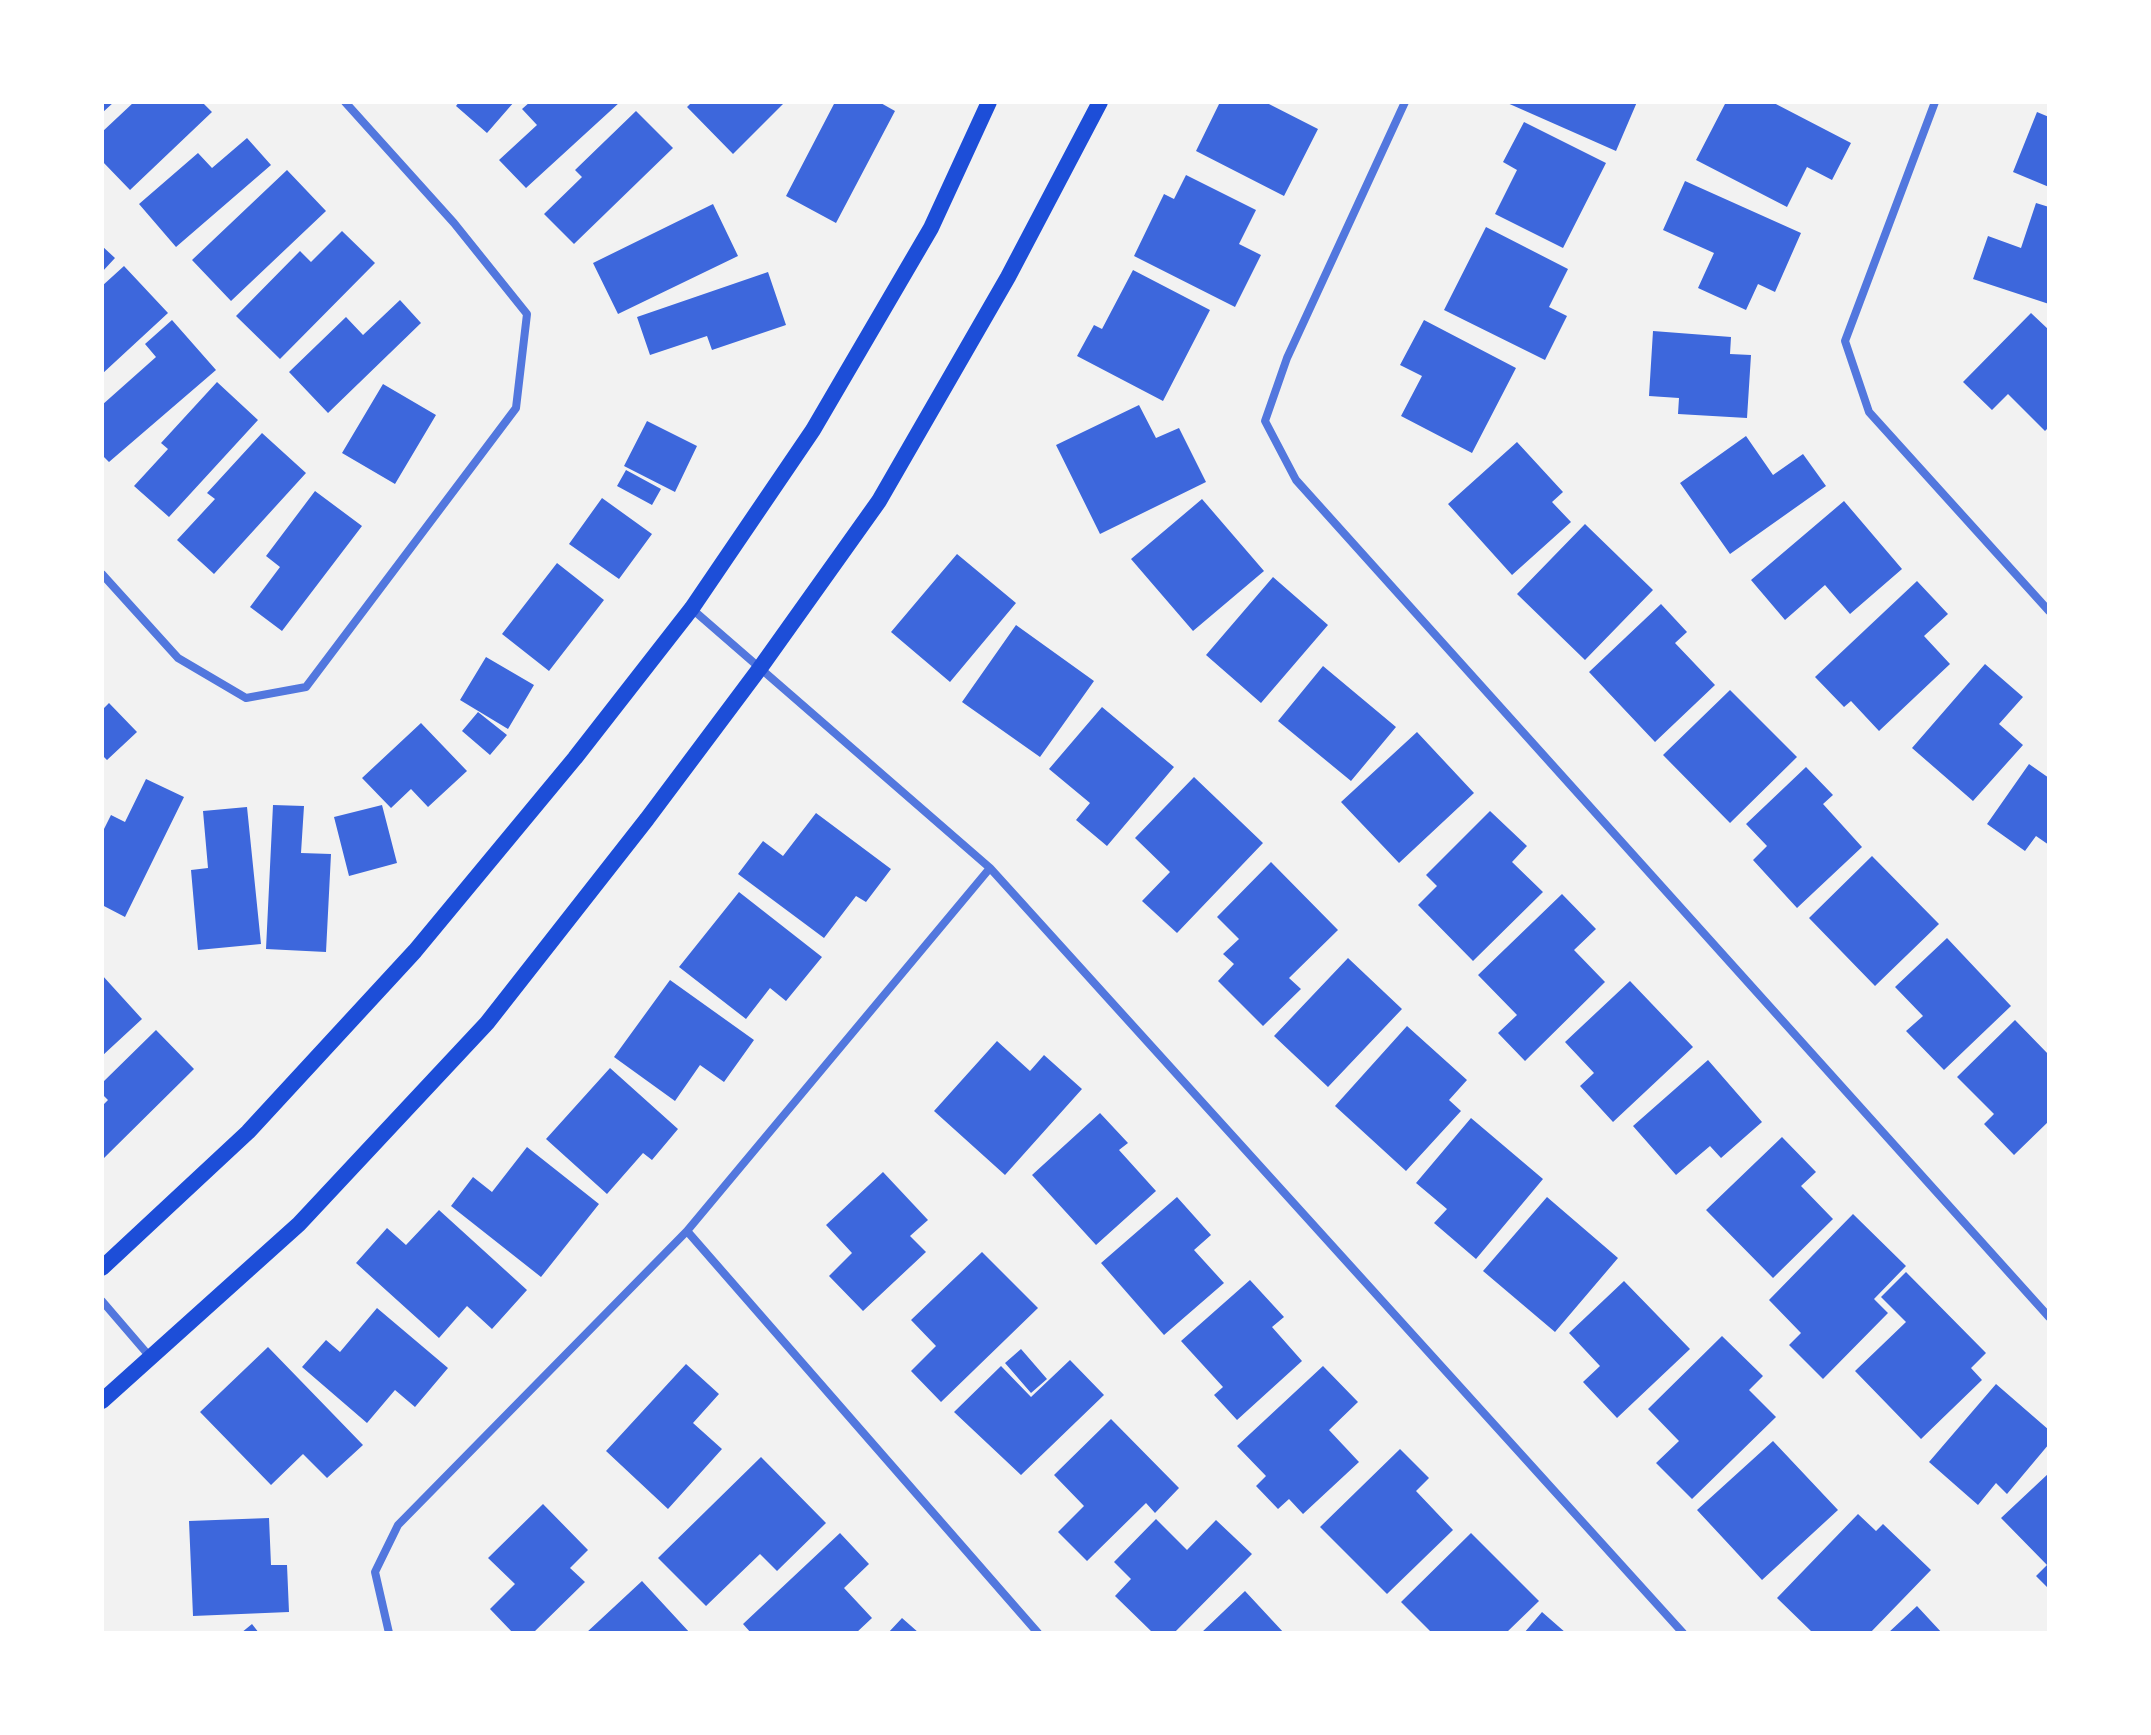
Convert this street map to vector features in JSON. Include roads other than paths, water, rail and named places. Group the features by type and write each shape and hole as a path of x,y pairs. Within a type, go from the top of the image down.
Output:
{"main road":[{"path":"102,1268 248,1132 415,951 575,758 692,608 821,416 931,228 989,102"},
{"path":"102,1401 299,1224 487,1023 760,668 879,501 1008,277 1100,102"}],"street":[{"path":"102,574 178,658 246,698 306,687 516,408 527,314 454,223 345,102"},
{"path":"1405,102 1287,358 1265,421 1296,480 2049,1317"},
{"path":"1935,102 1845,341 1869,412 2049,611"},
{"path":"692,608 990,868 1683,1633"},
{"path":"389,1633 375,1572 398,1525 687,1231 990,868"},
{"path":"687,1231 1038,1633"},
{"path":"102,1301 151,1358"}]}
